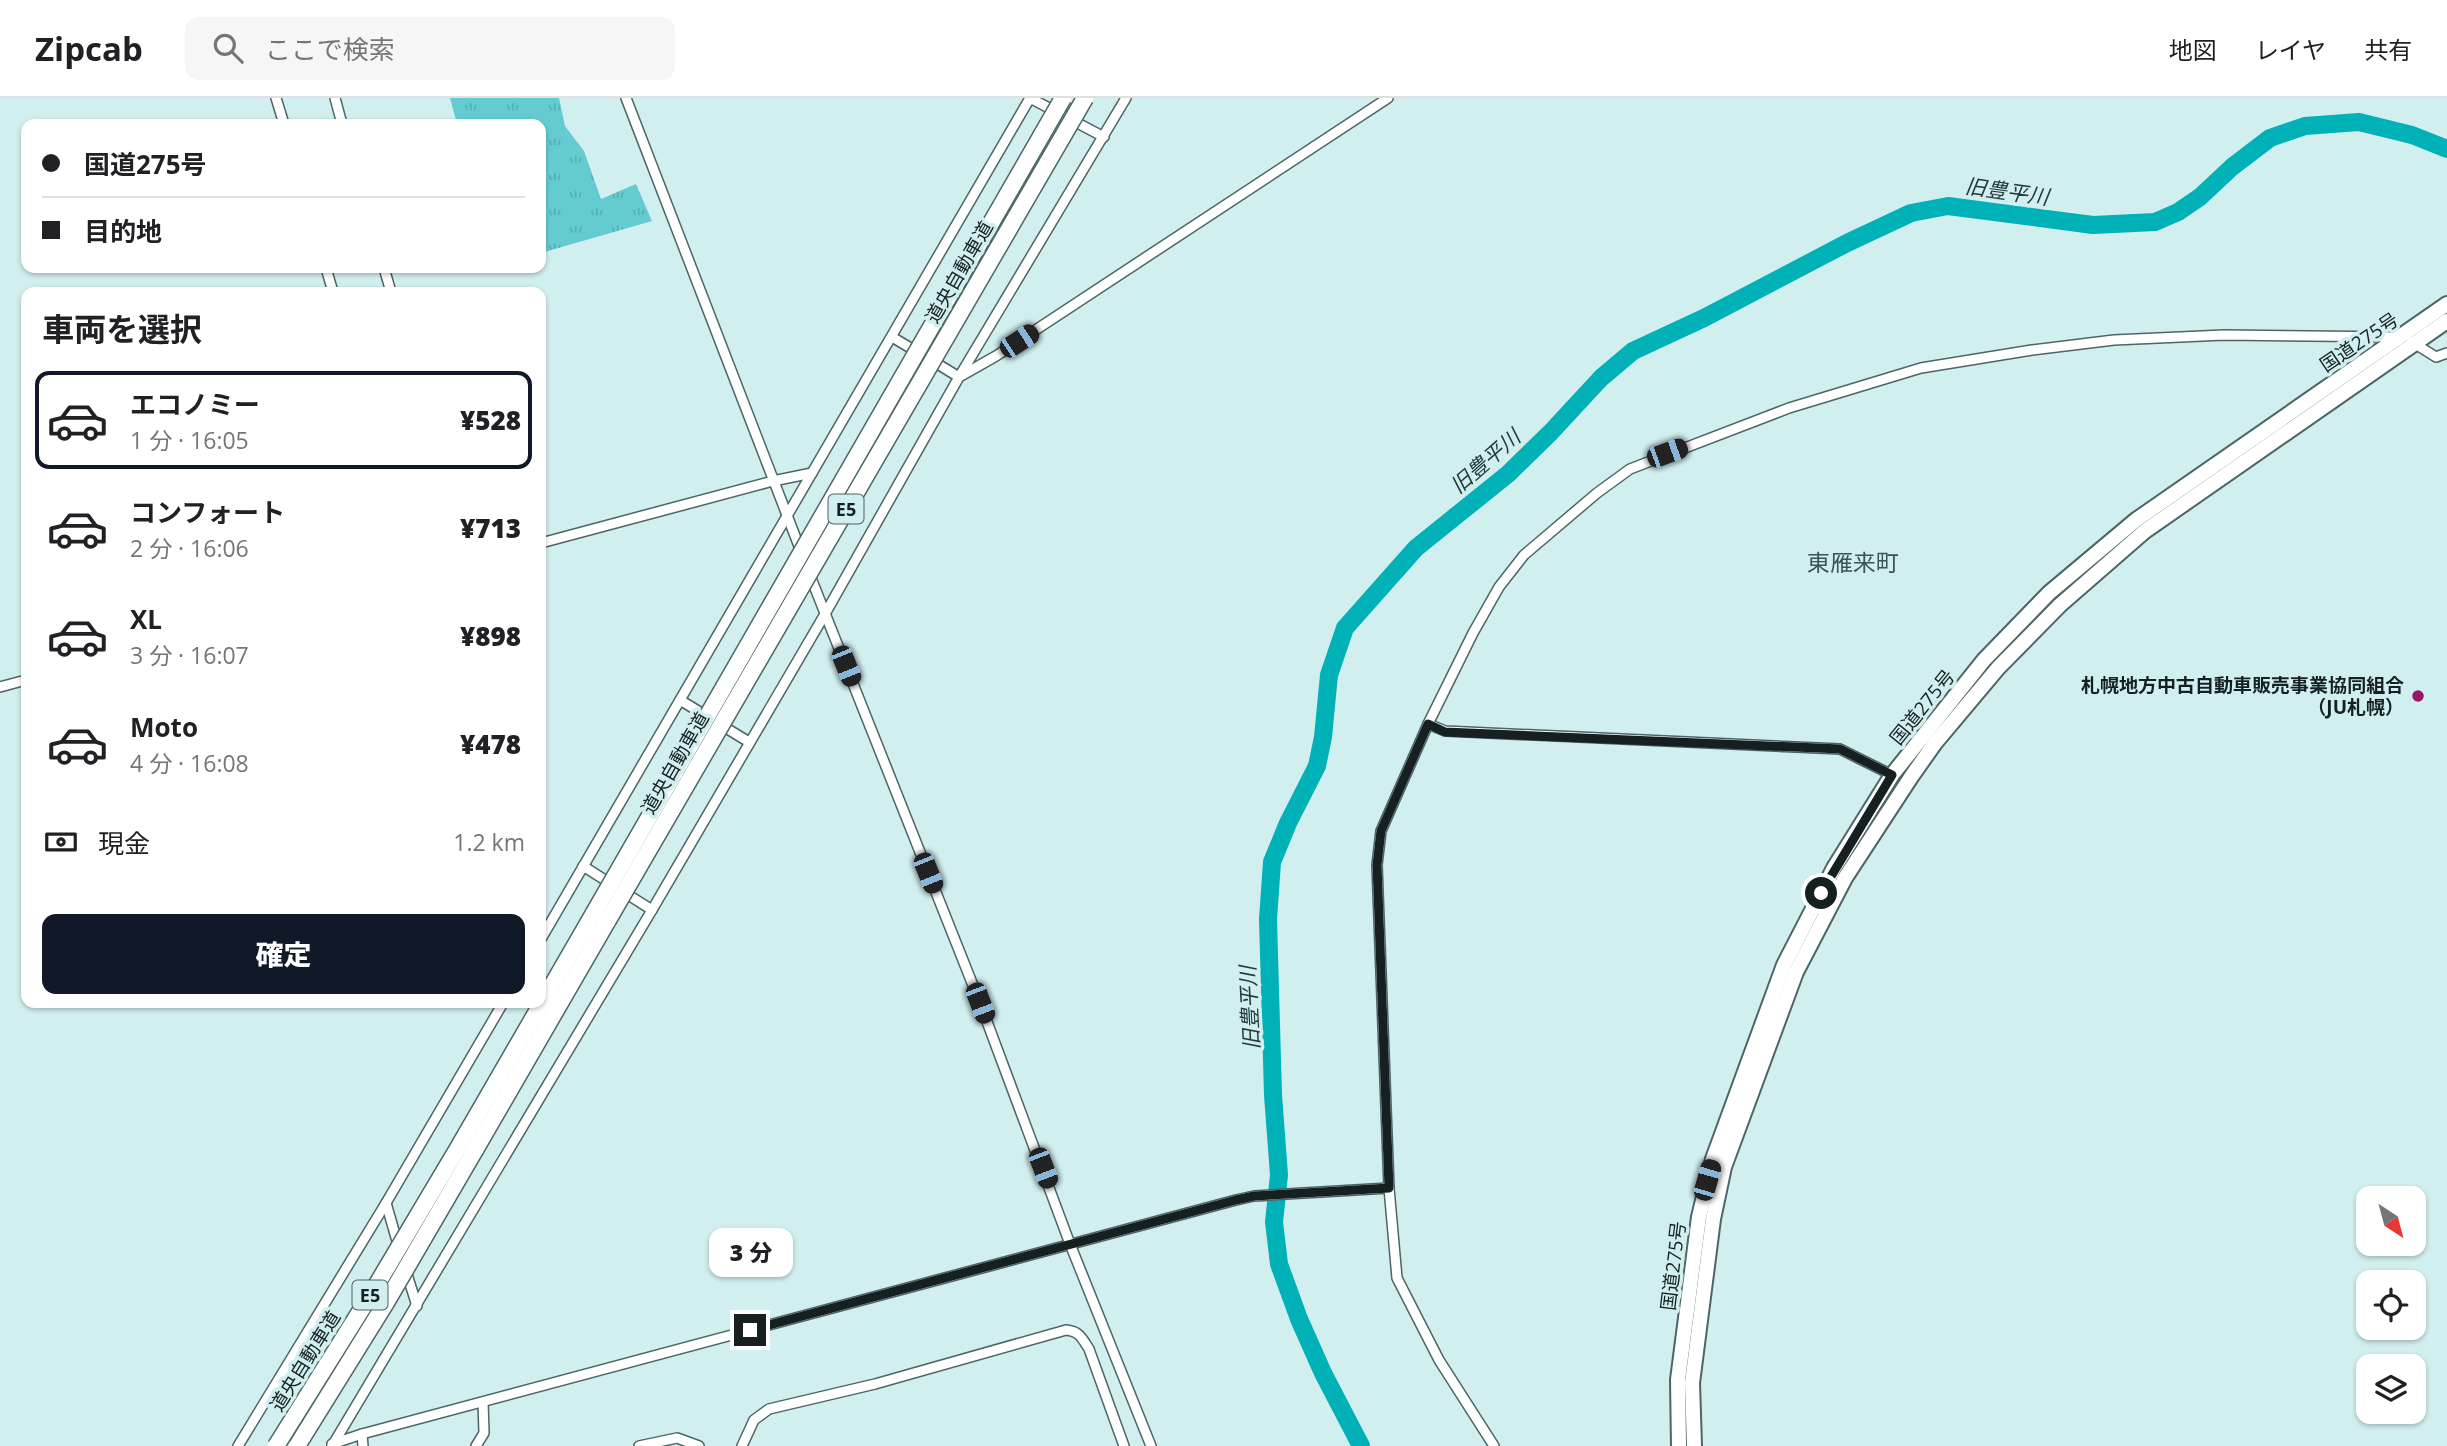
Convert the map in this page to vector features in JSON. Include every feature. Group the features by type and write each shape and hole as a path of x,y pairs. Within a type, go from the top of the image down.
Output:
{"highway":[{"name":"道央自動車道","path":"601,916 1063,98"},
{"name":"道央自動車道","path":"297,1446 387,1301 468,1146 601,916 1085,98"},
{"name":"国道275号","path":"1679,1446 1678,1380 1699,1217 1713,1159 1784,965 1834,869 1892,775 1984,660 2049,593 2136,520 2447,304"},
{"name":"国道275号","path":"1694,1446 1692,1383 1713,1219 1724,1167 1796,972 1845,878 1936,743 1998,668 2060,605 2145,531 2447,321"},
{"name":"道央自動車道","path":"276,1446 468,1146"}],"street":[{"path":"276,98 282,119"},
{"path":"334,98 340,119"},
{"path":"626,98 825,614 980,1003 1070,1244 1151,1446"},
{"path":"546,930 1030,98 1104,136"},
{"path":"330,1445 417,1306 652,910 960,377 1126,98"},
{"path":"960,377 1388,98"},
{"path":"1494,1446 1439,1360 1397,1278 1389,1188 1377,865 1381,831 1428,724 1492,598 1524,555 1597,493 1630,469 1789,408 1921,368 2114,340 2224,335 2399,337 2437,357 2447,353"},
{"path":"892,337 960,377"},
{"path":"546,542 812,473"},
{"path":"0,687 21,681"},
{"path":"680,700 749,742"},
{"path":"1428,724 1445,732 1840,749 1892,775"},
{"path":"583,866 652,910"},
{"path":"238,1446 386,1203 500,1008"},
{"path":"330,1445 362,1434 1254,1196 1389,1188"},
{"path":"386,1203 417,1306"},
{"path":"742,1446 754,1420 769,1409 888,1380 1066,1330 1075,1331 1082,1337 1124,1446"},
{"path":"477,1446 484,1433 483,1402"},
{"path":"362,1434 363,1446"},
{"path":"639,1446 677,1438 699,1446"}],"green space":[{"path":"450,98 559,98 565,126 584,151 601,199 636,184 652,221 546,252 546,119 456,119"}],"waterway":[{"name":"旧豊平川","path":"1361,1446 1323,1373 1279,1264 1274,1222 1279,1175 1273,1095 1268,919 1272,862 1317,766 1323,737 1329,675 1345,628 1416,548 1508,474 1601,378 1633,351 1911,213 1948,206 2093,225 2155,222 2178,212 2200,197 2232,167 2270,138 2305,126 2359,122 2412,135 2447,149"}],"place":[{"name":"札幌地方中古自動車販売事業協同組合 （JU札幌）","path":"2418,696"}],"district":[{"name":"東雁来町","path":"1853,562"}],"route":[{"path":"750,1330 1254,1196 1389,1188 1377,865 1381,831 1428,724 1445,732 1840,749 1892,775 1821,893"}]}
